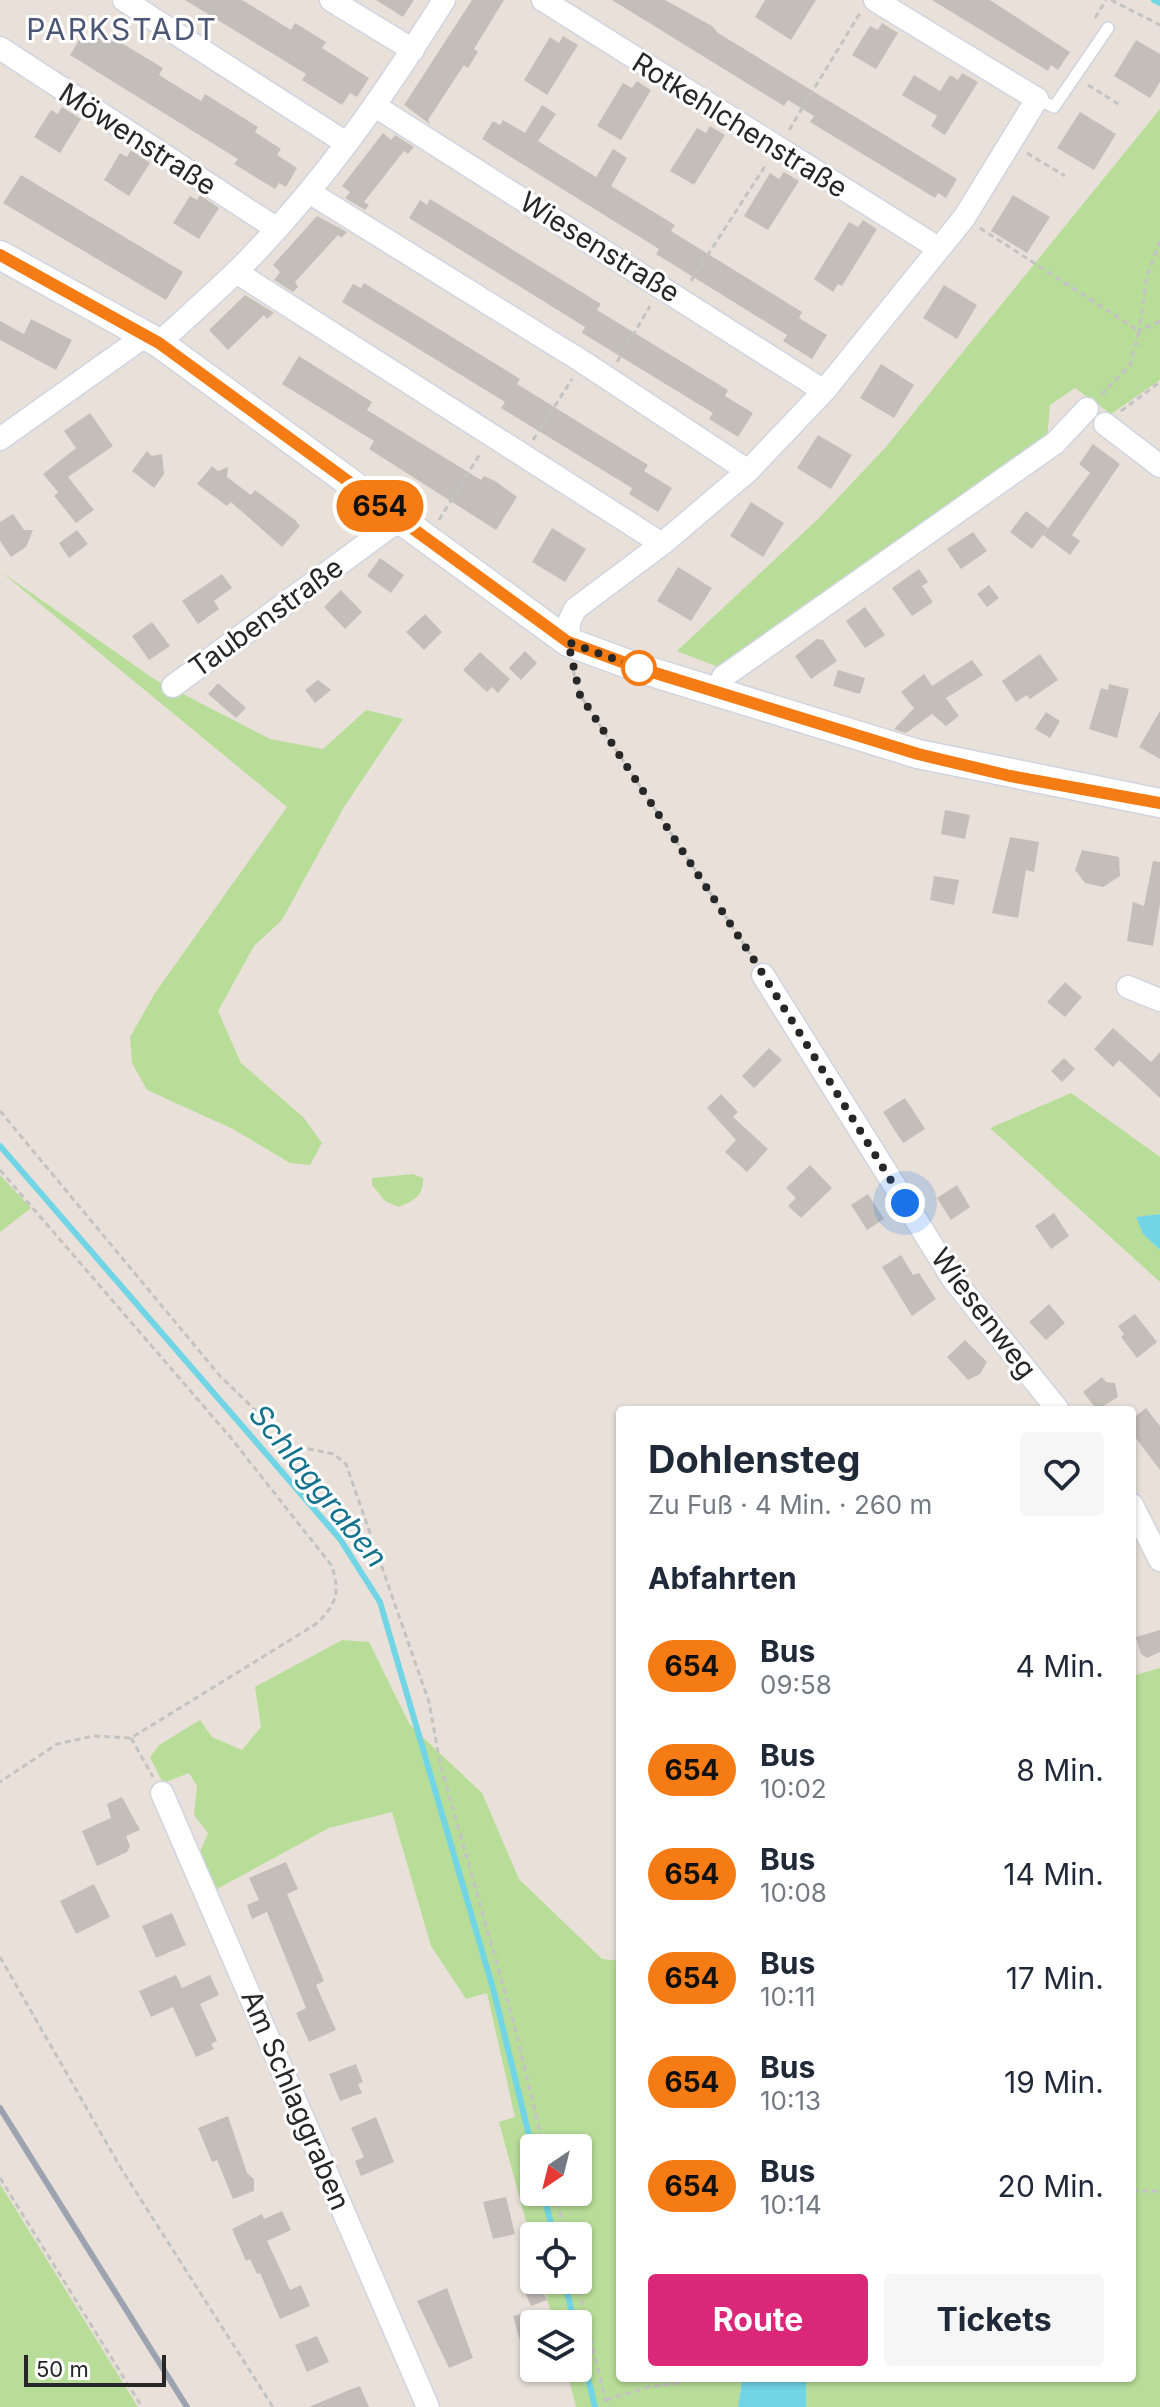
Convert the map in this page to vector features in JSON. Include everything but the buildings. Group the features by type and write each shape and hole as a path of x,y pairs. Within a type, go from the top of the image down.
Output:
{"street":[{"path":"124,0 346,143"},
{"path":"331,0 413,50"},
{"path":"0,439 153,339 236,272 309,192 375,106 444,0"},
{"name":"Rotkehlchenstraße","path":"543,0 938,248"},
{"path":"568,642 569,622 575,609 662,544 748,471 824,391 964,218 1037,99 867,7"},
{"name":"Möwenstraße","path":"0,48 277,229"},
{"name":"Wiesenstraße","path":"375,106 824,391"},
{"path":"309,192 607,377 748,471"},
{"path":"0,255 153,339 568,642 720,694 918,754 1010,776 1160,803"},
{"path":"236,272 493,433 662,544"},
{"path":"720,694 723,677 1055,443 1087,409"},
{"path":"1105,424 1160,466"},
{"name":"Taubenstraße","path":"173,686 399,520"},
{"name":"Wiesenweg","path":"763,975 953,1279 1055,1406"},
{"path":"1128,987 1160,1000"},
{"path":"1136,1513 1160,1560"},
{"name":"Am Schlaggraben","path":"162,1793 428,2407"}],"lane":[{"path":"1037,99 1054,107 1108,28"}],"path":[{"path":"1111,0 1160,25"},
{"path":"607,377 777,148 867,7"},
{"path":"1075,77 1120,105"},
{"path":"1010,143 1065,176"},
{"path":"964,218 1139,331"},
{"path":"1087,409 1130,365 1139,331 1147,276 1160,241"},
{"path":"1139,331 1160,321"},
{"path":"523,455 583,362"},
{"path":"1105,424 1160,382"},
{"path":"427,540 493,433"},
{"path":"568,642 580,695 763,975"},
{"path":"0,1111 220,1376 283,1437 299,1447 334,1454 346,1464 419,1669 437,1733 440,1763 514,2024 541,2134"},
{"path":"0,1170 231,1438 332,1566 338,1588 334,1607 316,1624 131,1738 94,1736 57,1744 0,1782"},
{"path":"131,1738 162,1793"},
{"path":"0,1957 122,2170 273,2407"},
{"path":"0,2178 142,2407"},
{"path":"1136,2191 1160,2191"},
{"path":"580,2294 607,2407"},
{"path":"606,2400 648,2387 682,2382"}],"green space":[{"path":"1160,109 1160,380 1111,414 1075,388 1050,405 1047,439 721,668 677,651 818,519 885,448"},
{"path":"0,571 154,679 270,739 323,749 366,710 403,719 344,807 282,920 254,946 218,1011 241,1063 304,1118 322,1143 310,1165 290,1163 233,1129 147,1090 132,1063 130,1037 155,993 287,807"},
{"path":"1071,1093 1160,1157 1160,1214 1137,1217 1143,1234 1160,1250 1160,1282 990,1128"},
{"path":"413,1174 423,1178 422,1189 413,1200 399,1207 385,1201 372,1185 372,1178"},
{"path":"0,1175 31,1208 0,1232"},
{"path":"342,1640 369,1642 410,1725 482,1793 519,1879 602,1959 616,1961 616,2382 742,2382 738,2407 576,2407 570,2382 592,2382 592,2310 550,2310 546,2294 592,2294 592,2222 526,2222 522,2206 592,2206 592,2134 520,2134 520,2199 499,2122 515,2117 487,1993 466,1999 431,1946 392,1812 329,1828 217,1889 200,1852 208,1833 194,1815 197,1786 189,1773 163,1783 150,1757 159,1745 200,1720 212,1737 242,1750 261,1727 255,1687"},
{"path":"1160,1668 1160,2407 806,2407 806,2382 1136,2382 1136,1675"},
{"path":"0,2184 138,2407 0,2407"}],"water":[{"path":"1160,1214 1160,1250 1143,1234 1136,1217"},
{"path":"742,2382 806,2382 806,2407 738,2407"}],"waterway":[{"path":"1154,0 1160,3"},
{"name":"Schlaggraben","path":"0,1146 340,1539 380,1602 494,1992 529,2134"},
{"name":"Schlaggraben","path":"546,2206 550,2222"},
{"name":"Schlaggraben","path":"568,2294 572,2310"},
{"name":"Schlaggraben","path":"589,2382 595,2407"}],"railway":[{"path":"0,2108 187,2407"}],"bus line":[{"name":"654","path":"0,255 159,343 568,642 639,668 918,754 1010,776 1160,803"}],"district":[{"name":"PARKSTADT","path":"122,30"}],"route":[{"path":"639,668 568,642 580,695 756,963 905,1203"}]}
